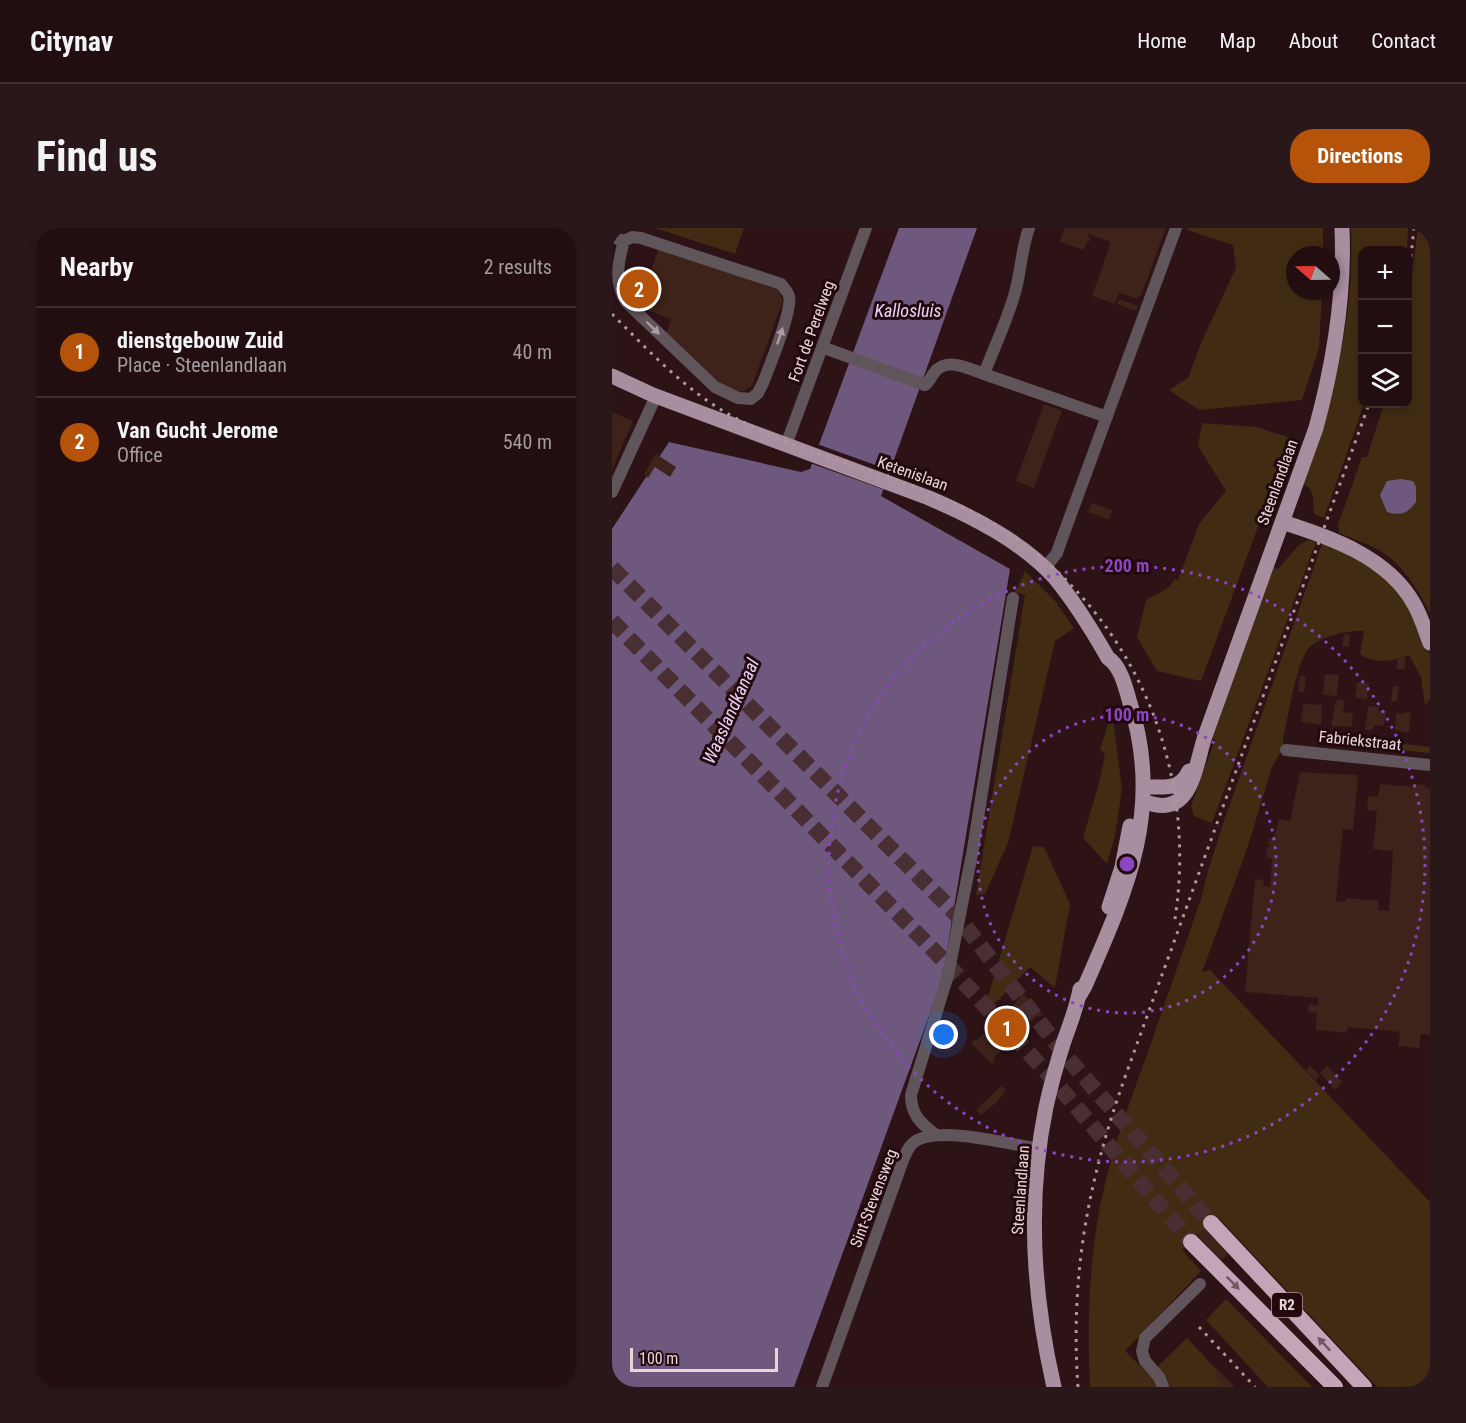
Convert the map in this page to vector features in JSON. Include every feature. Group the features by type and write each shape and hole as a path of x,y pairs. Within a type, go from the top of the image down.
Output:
{"highway":[{"name":"R2","path":"1211,1223 1364,1387"},
{"name":"R2","path":"1191,1242 1335,1387"}],"main road":[{"name":"Steenlandlaan","path":"1054,1387 1046,1352 1036,1268 1035,1206 1040,1149 1055,1069 1081,983 1122,867 1138,793 1170,787 1184,780 1204,739 1316,428 1334,355 1343,274 1342,228"},
{"name":"Ketenislaan","path":"612,376 655,396 929,498 972,517 1007,538 1045,568 1072,600 1108,658 1113,661 1122,679 1134,715 1140,747 1138,793"},
{"name":"Ketenislaan","path":"612,386 655,396"},
{"path":"1282,522 1354,550 1384,568 1400,582 1414,604 1430,643"}],"street":[{"name":"Fort de Perelweg","path":"786,445 866,228"},
{"path":"984,374 1014,297 1029,228"},
{"path":"1045,568 1054,557 1060,544 1176,228"},
{"path":"641,238 781,284 786,289 789,296 788,312 758,393 751,399 738,398 715,387 626,302 619,292 618,239 641,238"},
{"path":"822,347 925,385 934,372 948,365 956,365 1107,417"},
{"path":"612,492 655,396"},
{"path":"1013,598 973,849 948,975 911,1095 911,1108 921,1123 935,1134 1040,1149"},
{"name":"Fabriekstraat","path":"1286,750 1430,765"},
{"name":"Sint-Stevensweg","path":"822,1387 903,1160 912,1143 935,1134"},
{"path":"1163,1387 1159,1377 1145,1361 1142,1351 1144,1338 1200,1284"}],"shaded area":[{"path":"655,228 744,228 735,254"},
{"path":"1187,228 1323,228 1323,246 1286,246 1286,300 1322,300 1319,348 1302,400 1199,410 1169,390 1188,378 1202,341 1236,268 1233,245 1187,230"},
{"path":"1351,228 1408,228 1407,246 1358,246 1358,408 1363,408 1324,518 1314,514 1310,489 1303,484 1324,422 1340,358 1351,261"},
{"path":"1418,228 1430,228 1430,613 1414,585 1393,560 1375,548 1339,533 1338,525 1362,457 1367,457 1383,408 1412,408 1412,275"},
{"path":"1202,423 1256,427 1291,438 1201,681 1157,671 1137,637 1146,600 1168,588 1175,579 1178,580 1199,524 1226,491 1198,446"},
{"path":"1308,540 1316,542 1212,823 1194,816 1191,806 1215,740 1212,738 1274,567 1278,569 1299,545"},
{"path":"1322,544 1362,560 1380,573 1395,589 1414,616 1430,655 1430,699 1425,705 1421,677 1409,655 1378,661 1360,654 1364,631 1334,635 1313,644 1308,649 1296,679 1283,748 1272,767 1247,849 1202,972 1210,970 1430,1202 1430,1387 1377,1387 1218,1217 1182,1250 1201,1271 1125,1351 1149,1375 1187,1338 1233,1387 1090,1387 1091,1274 1100,1206 1115,1146 1201,899 1225,818"},
{"path":"1025,571 1055,601 1074,628 1055,641 1008,843 985,894 976,895 1025,595 1015,592"},
{"path":"1112,712 1122,789 1115,836 1107,864 1083,838 1105,754 1100,749"},
{"path":"1394,743 1430,747 1430,753 1392,749"},
{"path":"1033,846 1044,847 1070,904 1055,988 1030,967 982,1017"},
{"path":"1226,1299 1312,1387 1268,1387 1206,1320"}],"water":[{"path":"899,228 977,228 881,496 1010,569 942,980 794,1387 612,1387 612,529 669,442 801,472 810,469"},
{"path":"1401,479 1413,481 1416,487 1416,502 1403,513 1387,512 1380,495 1387,481"}],"pier":[{"path":"817,444 889,470 882,489 810,463"}],"building":[{"path":"1064,228 1166,228 1141,296 1139,295 1138,299 1119,293 1115,304 1092,296 1111,242 1089,234 1088,237 1091,238 1084,250 1060,242"},
{"path":"659,247 778,290 783,301 752,386 741,392 723,385 665,337 671,319 646,310 649,301 632,295 636,282 646,285"},
{"path":"1119,299 1138,306 1136,311 1117,304"},
{"path":"1044,404 1062,411 1034,488 1016,481"},
{"path":"612,412 633,421 612,470"},
{"path":"656,454 676,467 670,477 655,467 648,478 644,474"},
{"path":"1092,503 1112,510 1109,520 1088,512"},
{"path":"1344,634 1350,634 1349,647 1342,646"},
{"path":"1398,657 1405,657 1405,669 1396,669"},
{"path":"1325,674 1339,675 1337,696 1323,695"},
{"path":"1300,676 1306,676 1304,693 1298,692"},
{"path":"1357,682 1369,683 1367,699 1355,698"},
{"path":"1393,686 1399,686 1397,701 1391,701"},
{"path":"1337,699 1345,700 1343,712 1353,713 1352,727 1331,726"},
{"path":"1303,704 1322,705 1321,725 1301,722"},
{"path":"1368,706 1379,707 1378,711 1386,711 1384,726 1374,725 1373,730 1365,730"},
{"path":"1403,712 1411,713 1409,732 1395,731 1396,713 1403,714"},
{"path":"1300,772 1358,775 1353,830 1343,829 1336,901 1345,902 1346,898 1379,901 1378,910 1389,911 1393,851 1373,849 1377,811 1367,810 1368,796 1378,797 1380,784 1416,787 1416,784 1425,785 1425,788 1430,789 1430,1035 1421,1034 1419,1048 1398,1046 1400,1032 1348,1027 1347,1033 1316,1030 1317,1013 1308,1012 1309,1004 1318,1005 1318,998 1245,992 1255,879 1264,880 1263,886 1270,887 1272,859 1266,858 1268,847 1273,845 1268,845 1269,838 1274,838 1279,819 1290,821"},
{"path":"1022,993 1043,1014 1037,1016 1021,1032 1022,1034 993,1058 995,1060 991,1064 971,1043 993,1025 1020,998"},
{"path":"1310,1066 1320,1075 1315,1080 1306,1070"},
{"path":"1327,1066 1343,1082 1335,1090 1320,1073"},
{"path":"1001,1086 1006,1090 996,1103 981,1115 976,1110"},
{"path":"1205,1229 1229,1253 1221,1261 1198,1236"},
{"path":"1218,1370 1235,1387 1220,1385 1222,1383 1214,1374"}],"tunnel":[{"path":"612,568 955,913 1065,1055 1211,1223"},
{"path":"612,621 948,965 1049,1075 1191,1242"}],"railway":[{"path":"1412,247 1414,228"},
{"path":"612,314 682,381 730,415 787,442 905,483 963,507 1018,540 1066,580 1106,628 1138,680 1161,738 1175,798 1180,861 1174,925"},
{"path":"1078,1387 1076,1346 1080,1267 1092,1192 1112,1116 1368,408"},
{"path":"1199,1327 1255,1387"}],"place":[{"name":"Van Gucht Jerome","path":"639,289"},
{"name":"dienstgebouw Zuid","path":"1007,1028"}],"water label":[{"name":"Kallosluis","path":"908,311"},
{"name":"Waaslandkanaal","path":"731,711"}]}
